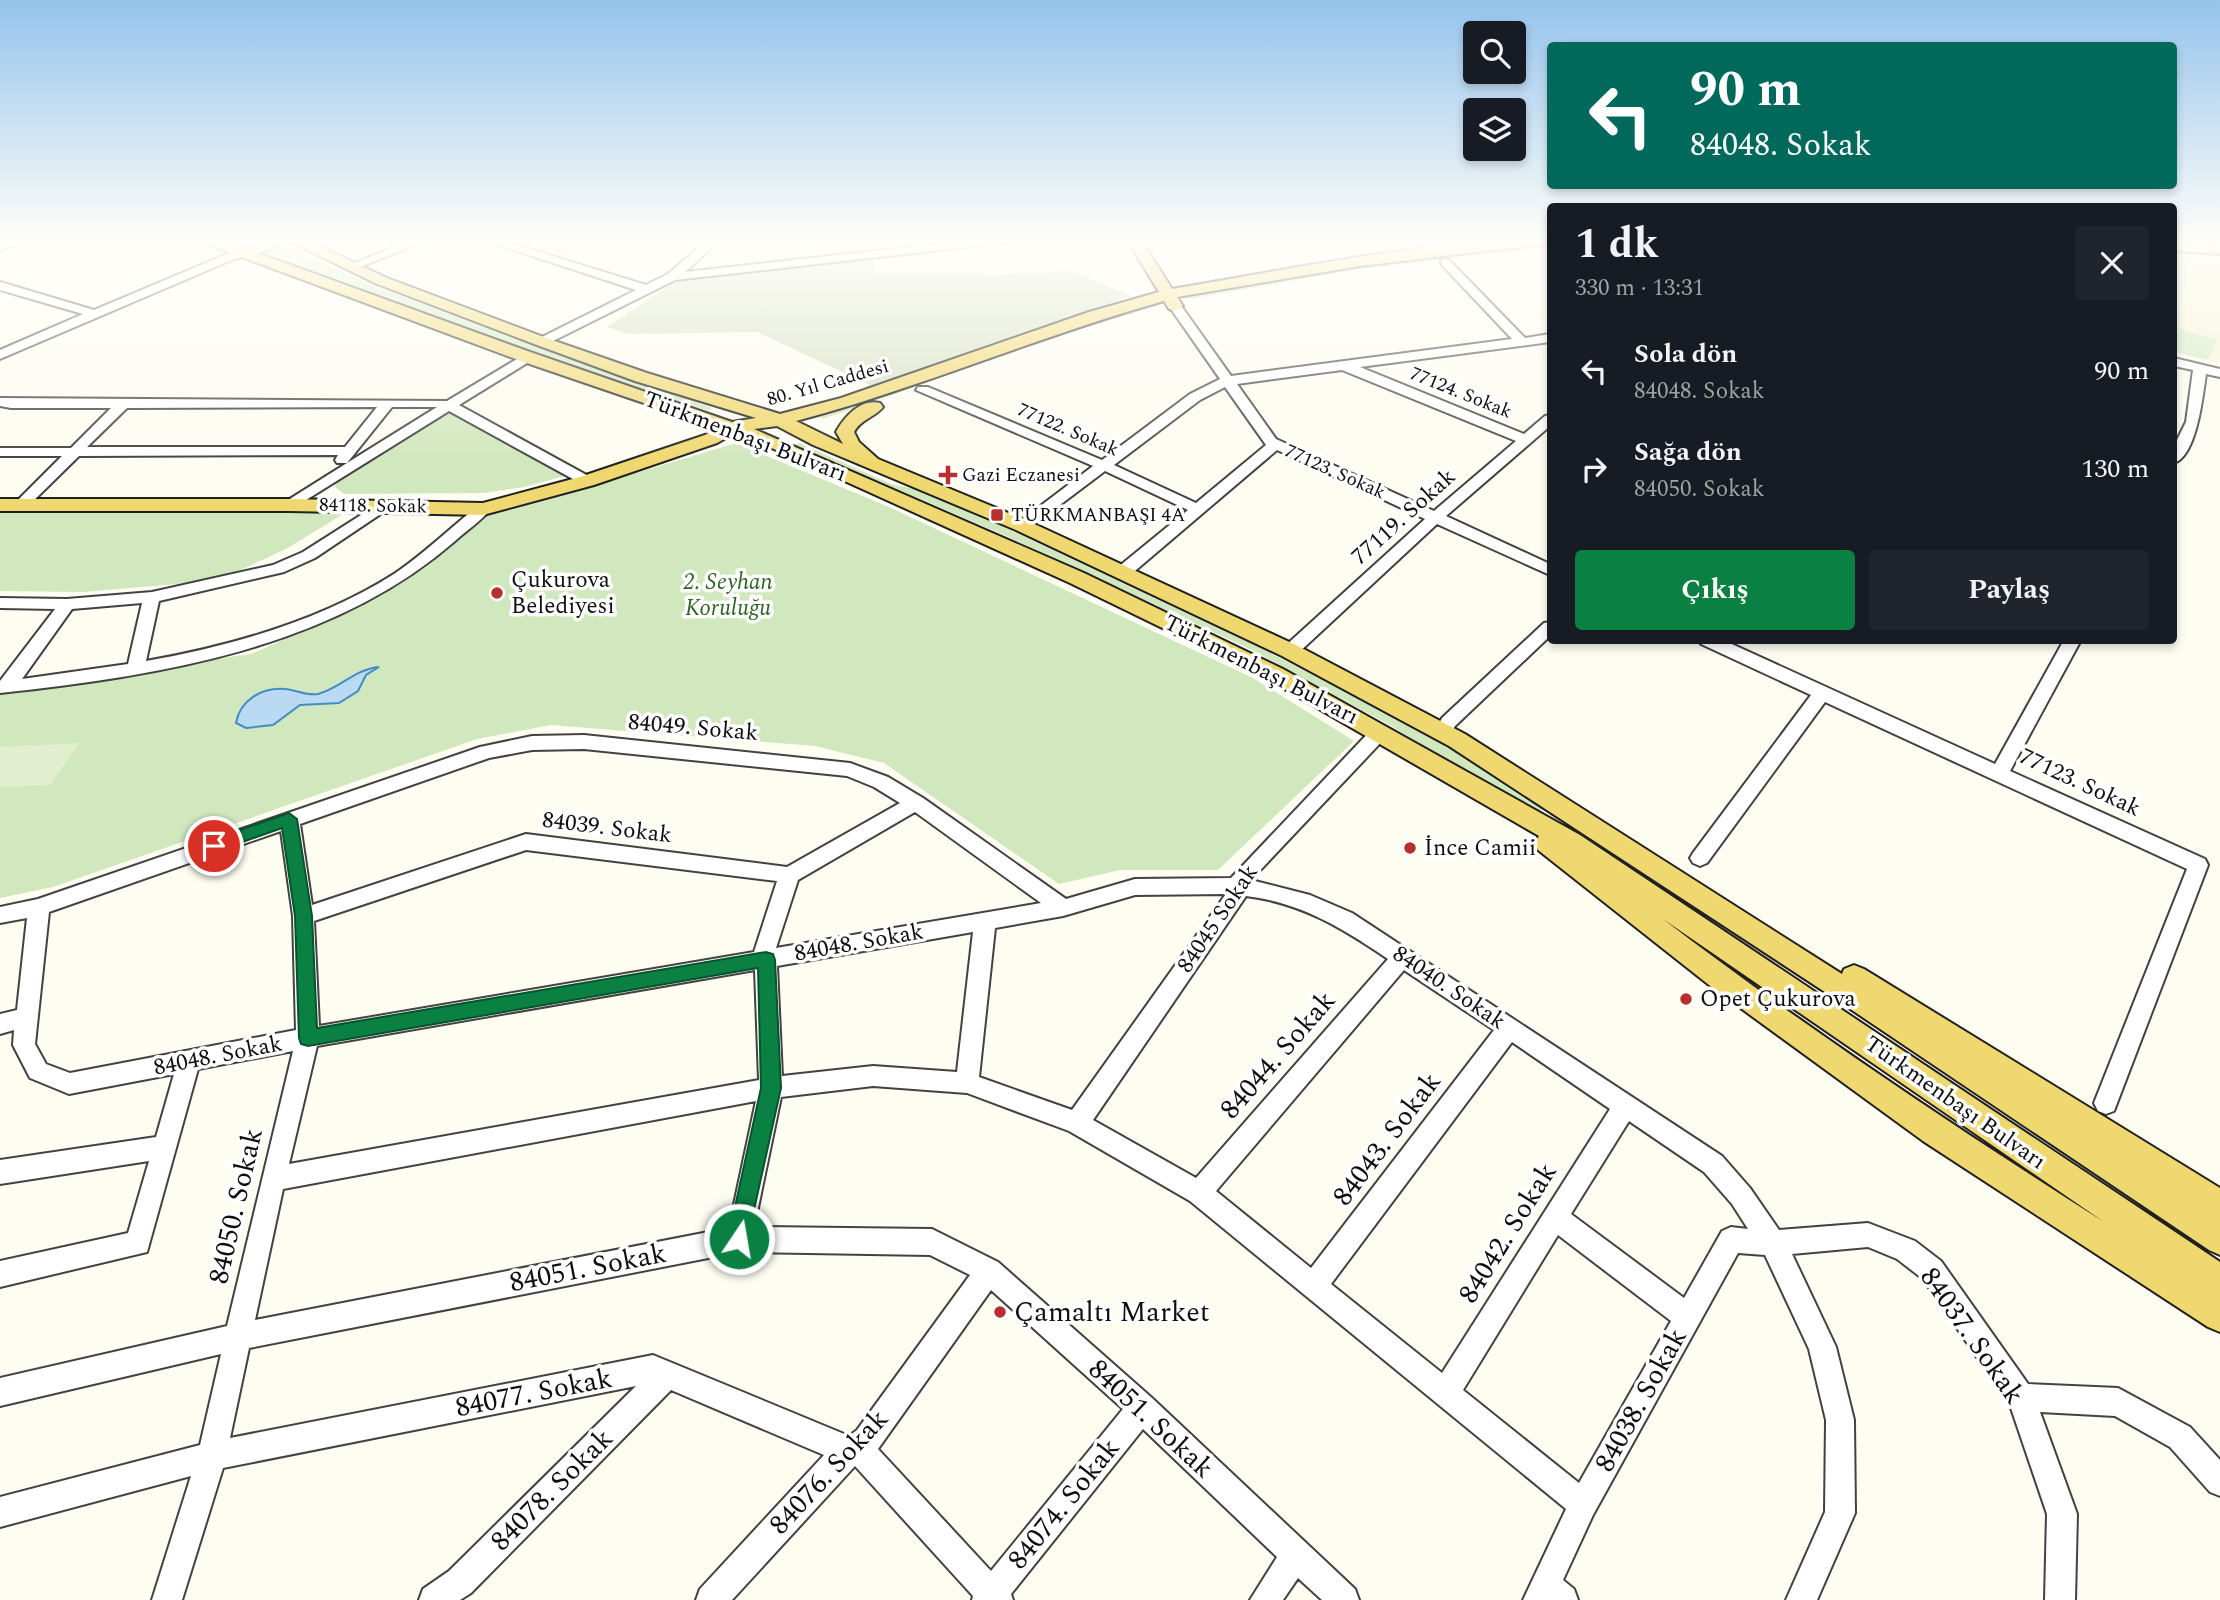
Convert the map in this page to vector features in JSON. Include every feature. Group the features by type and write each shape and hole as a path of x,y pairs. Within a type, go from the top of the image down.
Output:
{"main road":[{"name":"Türkmenbaşı Bulvarı","path":"411,315 771,441 1077,578 1275,674 1571,842 2220,1282"},
{"name":"Türkmenbaşı Bulvarı","path":"472,315 641,377 780,421 1023,526 1290,651 1450,736 1841,988 2220,1239"},
{"name":"80. Yıl Caddesi","path":"732,427 780,421 868,396 1097,315"},
{"name":"80. Yıl Caddesi","path":"771,441 923,390 1131,315"},
{"path":"874,407 852,419 845,432 852,445 880,466"},
{"name":"84118. Sokak","path":"0,505 290,505 483,509 587,481 710,439 732,427"},
{"path":"1450,736 1592,809 1826,960 2220,1206"},
{"path":"1432,762 1539,837 1719,977 1934,1131 2220,1315"}],"street":[{"path":"4,350 93,315"},
{"path":"543,342 596,315"},
{"name":"77123. Sokak","path":"1182,315 1227,382 1274,444 1547,569"},
{"path":"1496,315 1522,342"},
{"path":"1023,526 1195,397 1227,382 1547,338"},
{"path":"290,505 527,357"},
{"path":"2177,363 2220,373"},
{"name":"77124. Sokak","path":"1344,365 1526,440"},
{"path":"2177,453 2191,427 2200,368"},
{"name":"77122. Sokak","path":"923,390 1103,465 1198,509"},
{"path":"0,402 122,405 448,405 587,481"},
{"path":"328,481 348,451 388,403"},
{"path":"20,506 122,405"},
{"name":"77119. Sokak","path":"1290,651 1436,517 1547,422"},
{"path":"2177,424 2191,427"},
{"path":"1123,572 1274,444"},
{"path":"0,452 348,451"},
{"path":"0,603 67,604 152,597 278,569 309,555 383,506"},
{"path":"4,687 136,669 243,643 334,612 395,580 483,509"},
{"path":"136,669 152,597"},
{"path":"4,687 67,604"},
{"path":"1450,736 1448,722 1547,630"},
{"name":"77123. Sokak","path":"1716,644 2198,865 2106,1103"},
{"path":"2000,773 2071,644"},
{"path":"1700,858 1823,692"},
{"name":"84045 Sokak","path":"1077,1123 1241,886 1241,877 1380,732"},
{"name":"84049. Sokak","path":"0,915 39,908 487,752 533,743 584,742 812,764 860,774 881,782 916,803 1063,908"},
{"path":"739,1239 771,1088 765,950 789,874 916,803"},
{"name":"84050. Sokak","path":"167,1600 212,1456 273,1179 308,1038 303,916 289,819"},
{"name":"84039. Sokak","path":"303,916 526,842 789,874"},
{"name":"84040. Sokak","path":"1063,908 1135,887 1241,886 1310,903 1345,919 1403,956 1713,1164 1741,1196 1773,1243 1822,1347 1840,1420 1840,1513 1801,1600"},
{"name":"84048. Sokak","path":"39,908 24,1045 38,1071 69,1084 308,1038 1063,908"},
{"path":"967,1083 985,922"},
{"name":"84044. Sokak","path":"1199,1193 1403,956"},
{"path":"0,1024 25,1017"},
{"name":"84043. Sokak","path":"1313,1286 1509,1028"},
{"path":"0,1274 138,1243 189,1062"},
{"path":"273,1179 771,1088 873,1076 967,1083 1077,1123 1199,1193 1583,1505"},
{"name":"84042. Sokak","path":"1444,1394 1626,1105"},
{"path":"0,1172 166,1147"},
{"path":"1555,1217 1686,1316"},
{"name":"84037. Sokak","path":"1773,1243 1868,1235 1906,1250 1932,1270 2021,1397 2062,1514 2060,1600"},
{"name":"84051. Sokak","path":"0,1392 238,1337 739,1239 932,1242 989,1271 1142,1408 1344,1600"},
{"name":"84038. Sokak","path":"1548,1595 1583,1505 1686,1316 1731,1240 1773,1243"},
{"name":"84076. Sokak","path":"711,1600 836,1462 867,1440 989,1271"},
{"name":"84077. Sokak","path":"0,1512 212,1456 653,1369 863,1454 992,1598"},
{"name":"84078. Sokak","path":"434,1600 460,1582 667,1375"},
{"path":"2021,1397 2118,1402 2180,1437 2220,1482"},
{"name":"84074. Sokak","path":"992,1598 1142,1408"},
{"path":"1265,1600 1296,1555"}],"green space":[{"path":"435,315 452,315 712,408 709,411"},
{"path":"626,315 1078,315 874,387 757,332 628,334 607,327"},
{"path":"1128,315 1032,345 822,419 820,416 1108,316"},
{"path":"2177,315 2220,315 2220,363 2207,360 2216,340 2177,328"},
{"path":"2177,328 2217,340 2207,360 2177,353"},
{"path":"451,413 568,475 524,487 484,493 344,494 335,487 336,482 344,476 441,414"},
{"name":"2. Seyhan Koruluğu","path":"736,443 889,507 1253,678 1354,741 1218,870 1120,870 1059,884 884,763 815,746 551,725 477,739 53,887 0,898 0,683 50,682 251,654 369,602 491,506 616,479"},
{"path":"799,443 891,484 919,490 1010,530 1256,646 1396,716 1545,807 1537,814 1386,723 1252,650 1004,535 795,445"},
{"path":"337,509 343,512 340,516 286,549 234,573 177,584 84,592 0,591 0,513"},
{"path":"79,743 50,785 0,787 0,747"}],"water":[{"path":"379,667 366,675 358,691 339,703 300,705 273,725 246,728 236,723 242,708 260,693 285,689 318,694 362,671"}],"place":[{"name":"Gazi Eczanesi","path":"948,475"},
{"name":"TÜRKMANBAŞI 4A","path":"997,515"},
{"name":"Çukurova Belediyesi","path":"497,593"},
{"name":"İnce Camii","path":"1410,848"},
{"name":"Opet Çukurova","path":"1686,999"},
{"name":"Çamaltı Market","path":"1000,1312"}],"route":[{"path":"214,846 289,819 303,916 308,1038 766,960 771,1088 739,1239"}]}
